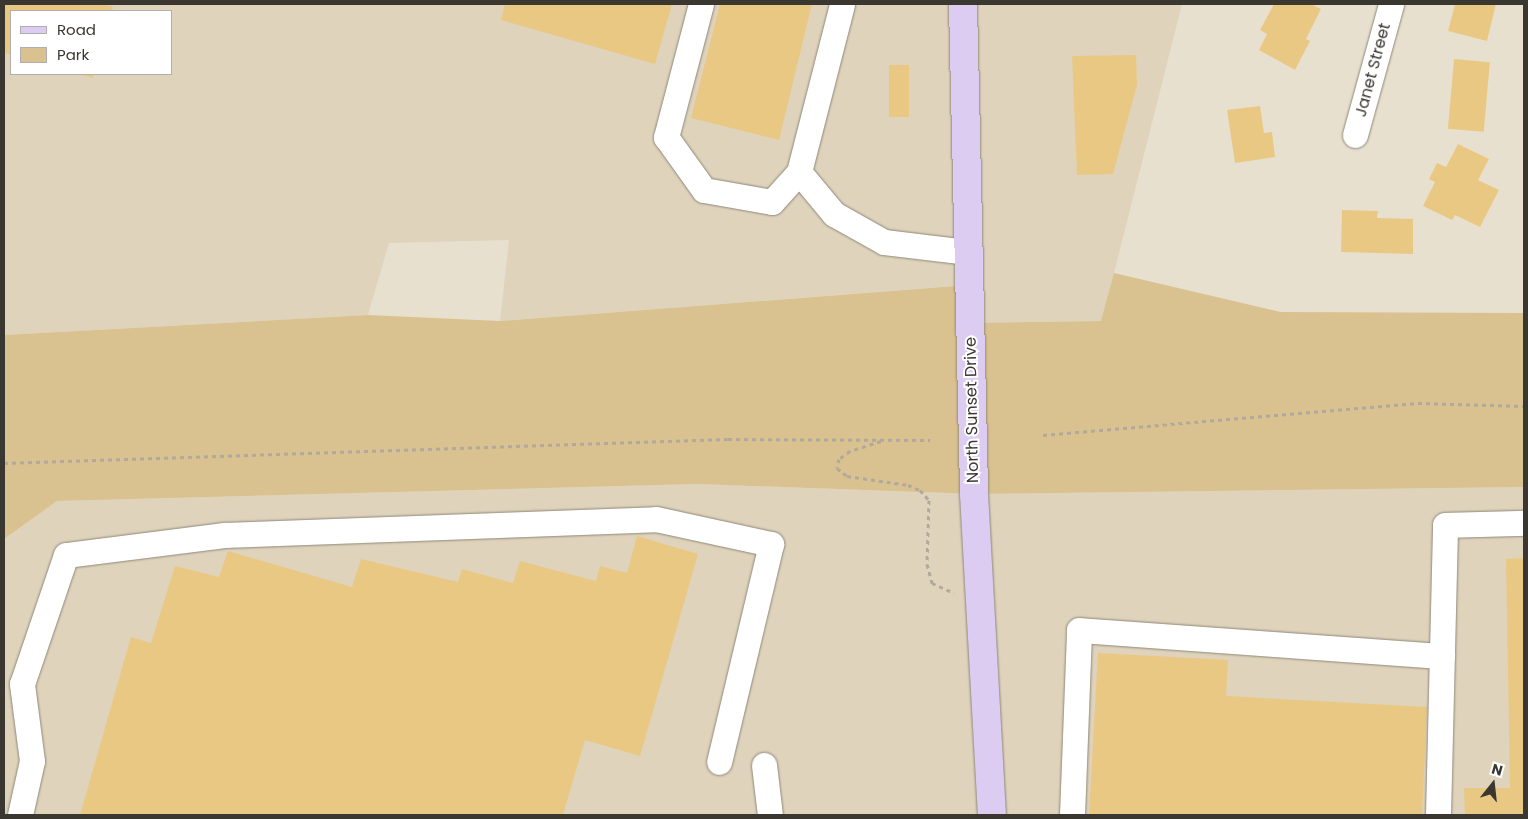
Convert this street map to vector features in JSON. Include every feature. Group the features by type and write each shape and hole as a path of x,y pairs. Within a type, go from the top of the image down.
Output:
{"main road":[{"name":"North Sunset Drive","path":"963,4 968,285 978,596 992,815"}],"street":[{"path":"701,4 666,137 704,190 772,202 799,172 842,4"},
{"name":"Janet Street","path":"1355,136 1391,4"},
{"path":"799,172 834,214 884,242 968,252"},
{"path":"20,815 32,761 22,684 66,555 224,535 656,519 771,544 719,762"},
{"path":"1438,815 1445,525 1524,524"},
{"path":"1072,815 1080,630 1442,656"},
{"path":"764,764 770,815"}],"path":[{"path":"1043,435 1418,404 1524,406"},
{"path":"4,463 718,439 930,440"},
{"path":"884,440 850,452 840,459 837,468 847,476 908,484 920,490 929,500 927,564 932,583 950,593 978,596"}],"shaded area":[{"path":"4,4 1182,4 1102,321 969,323 968,285 500,321 509,240 389,243 368,315 4,335"},
{"path":"698,484 974,494 1524,487 1524,815 4,815 4,539 57,501"}],"green space":[{"path":"1114,273 1281,312 1524,313 1524,487 974,494 698,484 57,501 4,539 4,335 368,315 500,321 969,285 970,323 1101,321"}],"building":[{"path":"4,4 103,4 113,7 112,10 10,10 10,55 4,53"},
{"path":"505,4 672,4 655,64 501,20"},
{"path":"720,4 812,4 779,140 691,118"},
{"path":"1274,4 1311,4 1321,9 1306,39 1310,41 1295,70 1259,50 1267,34 1260,30"},
{"path":"1455,4 1496,4 1487,41 1448,31"},
{"path":"1136,55 1137,85 1113,174 1077,175 1072,56"},
{"path":"1454,59 1490,62 1484,132 1448,129"},
{"path":"889,65 909,65 909,117 889,117"},
{"path":"83,75 94,75 93,78"},
{"path":"1260,106 1264,133 1272,132 1275,157 1235,163 1227,110"},
{"path":"1458,144 1489,159 1478,180 1499,190 1480,227 1455,215 1452,220 1423,206 1435,182 1429,179 1437,163 1446,167"},
{"path":"1342,210 1378,211 1377,218 1413,219 1413,254 1341,252"},
{"path":"637,536 698,554 640,756 585,740 563,815 80,815 131,637 151,643 175,566 219,577 228,551 352,587 361,559 458,582 462,569 513,583 520,561 596,581 600,566 627,573"},
{"path":"1524,558 1524,815 1465,815 1464,788 1510,788 1506,559"},
{"path":"1098,653 1228,660 1226,696 1427,707 1422,815 1089,815"}]}
